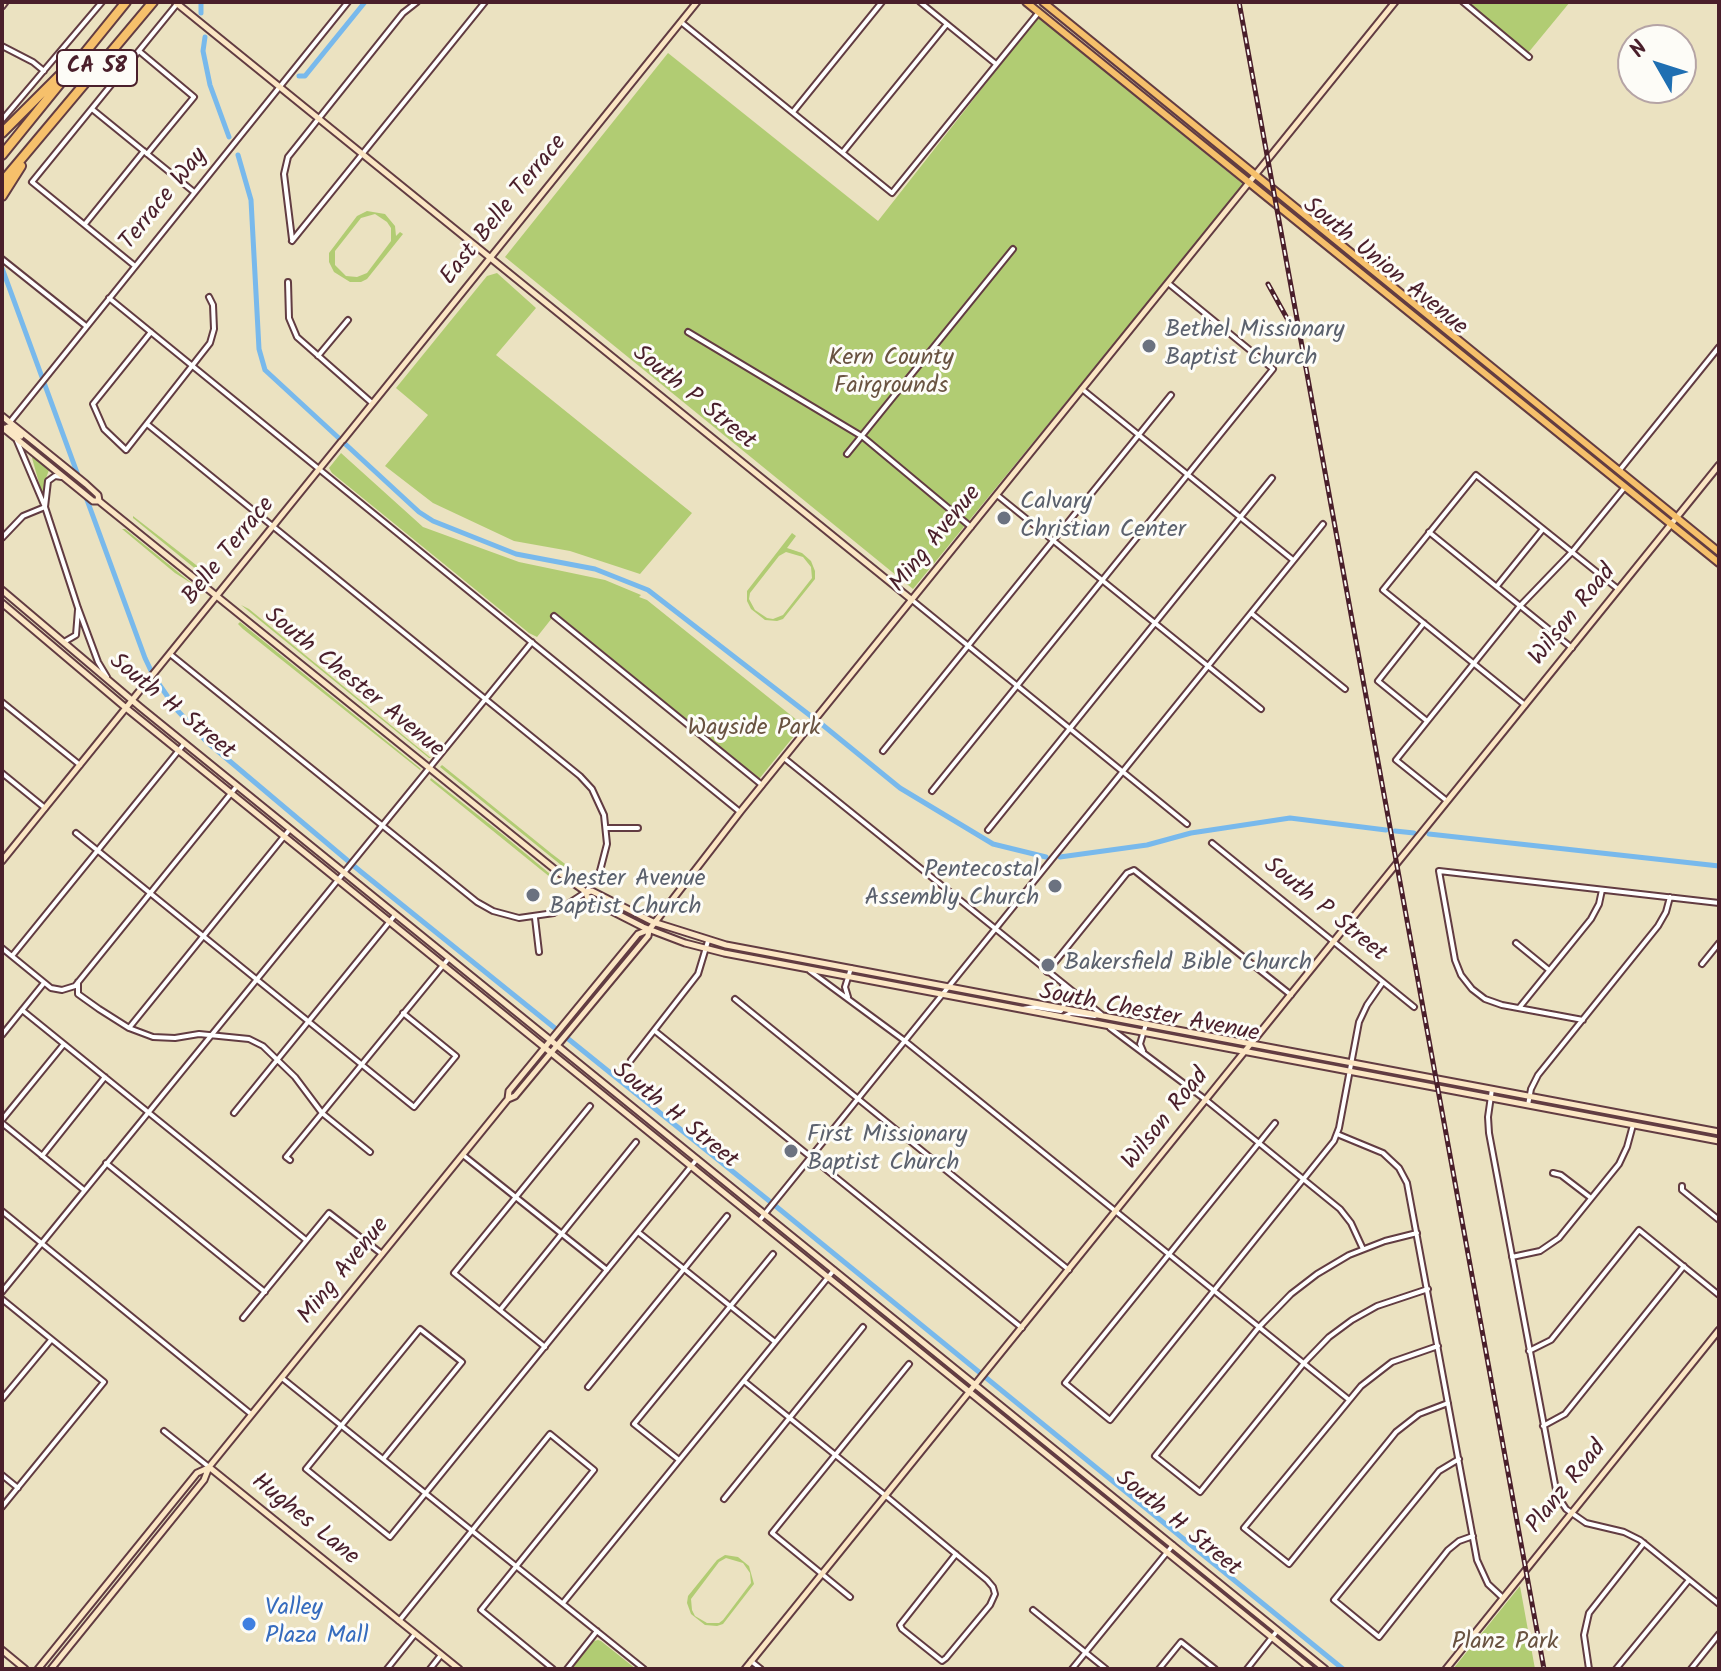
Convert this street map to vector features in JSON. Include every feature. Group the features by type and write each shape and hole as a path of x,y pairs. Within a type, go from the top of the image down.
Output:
{"highway":[{"name":"CA 58","path":"2,155 126,2"},
{"name":"CA 58","path":"2,182 152,4"},
{"path":"2,133 88,48"},
{"path":"2,196 44,132"}],"main road":[{"name":"South Union Avenue","path":"1026,2 1625,487 1719,552"},
{"name":"South Union Avenue","path":"1043,2 1619,471 1719,563"},
{"path":"1313,234 1320,234 1351,258 1355,257"},
{"path":"1357,269 1368,272 1398,292"},
{"path":"1400,304 1405,303 1428,322 1438,324"},
{"path":"1442,338 1448,338 1472,352"},
{"path":"1475,364 1481,364 1504,383 1508,381"},
{"path":"1506,389 1538,411 1546,412"}],"street":[{"path":"2,120 102,2"},
{"path":"417,2 403,13 291,151 285,179 292,241 485,2"},
{"name":"East Belle Terrace","path":"342,441 697,2"},
{"path":"793,113 882,2"},
{"path":"920,2 996,64"},
{"name":"Ming Avenue","path":"51,1669 204,1480 209,1467 508,1099 515,1096 646,939 649,930 740,812 1395,2"},
{"path":"1463,2 1529,57"},
{"path":"135,266 32,182 176,3"},
{"name":"South P Street","path":"176,3 1187,824"},
{"name":"Terrace Way","path":"10,422 347,3"},
{"path":"681,22 892,193 1039,12"},
{"path":"842,153 947,24"},
{"path":"2,46 45,72"},
{"path":"84,224 194,97 138,51"},
{"path":"92,109 194,192"},
{"path":"847,454 1013,249"},
{"path":"2,259 86,326"},
{"path":"288,282 289,318 293,331 302,343 373,403"},
{"path":"932,791 1273,369 1168,283"},
{"path":"151,332 93,404 104,429 126,450 207,349 213,336 213,305 209,297"},
{"path":"109,298 740,812"},
{"path":"318,356 348,320"},
{"path":"688,332 863,437 971,527"},
{"path":"1619,471 1719,347"},
{"path":"1082,389 1293,560"},
{"path":"883,751 1171,395"},
{"name":"South Chester Avenue","path":"2,418 74,474 98,495 99,501"},
{"path":"147,424 586,782 601,806 607,828 603,862 586,892 561,910 535,918 511,917 484,907 170,654"},
{"path":"3,429 8,427 49,454"},
{"name":"South Chester Avenue","path":"3,429 93,501 99,501 586,892 588,899 649,930 706,949 1719,1141"},
{"path":"17,441 45,507 98,662 109,682"},
{"name":"Belle Terrace","path":"2,861 218,598 342,441"},
{"name":"Wilson Road","path":"745,1669 1719,465"},
{"path":"1525,705 1383,590 1429,532 1476,475 1618,590"},
{"path":"45,507 50,477 69,481"},
{"path":"988,830 1272,478"},
{"path":"1447,801 1396,760 1520,606 1572,552 1625,487"},
{"path":"997,495 1261,709"},
{"path":"2,538 23,516 45,507"},
{"path":"759,1221 1323,524"},
{"path":"1497,587 1543,529"},
{"path":"1429,532 1572,648"},
{"name":"South H Street","path":"2,590 184,744 559,1044 1325,1669"},
{"name":"South H Street","path":"2,603 126,708 1311,1669"},
{"path":"64,642 76,635 78,608"},
{"path":"1251,613 1345,689"},
{"path":"554,616 762,785"},
{"path":"1424,623 1378,681 1427,721"},
{"path":"2,1292 532,642"},
{"path":"2,702 80,765"},
{"path":"12,956 184,744"},
{"path":"784,758 1100,1016"},
{"path":"2,773 45,808"},
{"path":"2,949 44,983 62,990 71,988 237,786"},
{"path":"607,828 638,828"},
{"path":"129,1028 290,829"},
{"path":"76,833 414,1107 456,1056 403,1013"},
{"name":"South P Street","path":"1212,843 1414,1007"},
{"path":"1047,972 1127,873 1134,870 1291,995"},
{"path":"1583,1020 1485,999 1472,989 1461,975 1455,960 1439,871 1719,903"},
{"path":"1518,1008 1591,919 1602,890"},
{"name":"South Chester Avenue","path":"586,892 592,891 655,923 708,941 1719,1132"},
{"path":"1528,1105 1538,1075 1658,926 1670,897"},
{"path":"234,1113 395,915"},
{"path":"535,918 539,952"},
{"name":"Ming Avenue","path":"508,1099 509,1091 638,934 649,930"},
{"path":"631,1060 698,974 708,941"},
{"path":"1516,943 1549,970"},
{"path":"1702,964 1719,943"},
{"path":"290,1160 286,1157 449,958"},
{"path":"851,968 846,994 852,1002"},
{"path":"808,969 905,1041 1348,1399"},
{"path":"78,982 78,994 129,1028 153,1037 249,1039 263,1046 295,1077 322,1113 370,1152"},
{"path":"1275,1123 1065,1383 1110,1420 1329,1148 1337,1134 1362,1014 1383,982"},
{"path":"2,1035 44,983"},
{"path":"1021,1009 1035,1007 1059,1011 1068,996 1062,984"},
{"path":"468,985 477,986 499,998"},
{"path":"735,999 1069,1270"},
{"path":"22,1010 306,1240"},
{"path":"1063,1017 1068,1013 1100,1016"},
{"path":"1146,1024 1140,1044 1146,1056"},
{"path":"1110,1028 1206,1100 1346,1216 1363,1249"},
{"path":"655,1031 1022,1328"},
{"path":"64,1044 2,1121 84,1190"},
{"path":"42,1156 105,1077"},
{"path":"1492,1089 1488,1127 1554,1488 1560,1502 1571,1513 1595,1526 1624,1532 1644,1543 1719,1604"},
{"path":"545,1347 454,1273 590,1106"},
{"path":"1512,1257 1540,1251 1555,1242 1624,1156 1633,1125"},
{"path":"1337,1134 1375,1148 1399,1168 1407,1183 1473,1536 1484,1576 1503,1598"},
{"path":"500,1310 636,1142"},
{"path":"463,1155 607,1270"},
{"path":"384,1458 462,1362 420,1329 306,1469 390,1537 697,1159"},
{"path":"106,1163 265,1292"},
{"path":"1553,1173 1561,1175 1591,1199"},
{"path":"1682,1186 1682,1190 1719,1220"},
{"path":"2,1211 252,1414"},
{"path":"243,1318 329,1213 382,1254"},
{"path":"588,1387 727,1216"},
{"path":"1529,1351 1551,1340 1639,1230 1719,1295"},
{"path":"638,1232 775,1342"},
{"path":"1417,1233 1363,1249 1332,1264 1302,1285 1259,1327 1155,1456 1200,1492 1304,1363 1329,1337 1364,1312 1401,1296 1428,1289"},
{"path":"679,1460 634,1424 773,1254"},
{"path":"1543,1426 1565,1414 1684,1266"},
{"path":"563,1603 834,1270"},
{"path":"2,1299 104,1382 2,1507"},
{"path":"724,1499 863,1327"},
{"name":"Planz Road","path":"1446,1669 1719,1330"},
{"path":"2,1399 51,1340"},
{"path":"1438,1346 1392,1362 1371,1377 1348,1399 1244,1528 1289,1564 1396,1432 1419,1414 1448,1403"},
{"path":"850,1597 772,1533 909,1364"},
{"path":"282,1378 644,1669"},
{"path":"744,1381 886,1496 956,1554 993,1587 995,1594 990,1605 944,1660 902,1629 902,1621 956,1554"},
{"name":"Hughes Lane","path":"164,1431 459,1669"},
{"path":"399,1621 550,1434 594,1470 481,1610 553,1669"},
{"path":"1459,1459 1439,1471 1334,1600 1379,1637 1448,1550 1459,1541 1473,1536"},
{"name":"Ming Avenue","path":"38,1669 197,1473 209,1467"},
{"path":"2,1475 18,1488"},
{"path":"153,1544 163,1525 161,1518"},
{"path":"1589,1669 1584,1635 1589,1613 1644,1543"},
{"path":"1072,1669 1173,1545"},
{"path":"1616,1669 1689,1580"},
{"path":"88,1624 97,1605 95,1599"},
{"path":"1033,1610 1106,1669"},
{"path":"567,1669 597,1631"},
{"path":"1247,1669 1277,1631"},
{"path":"387,1669 415,1634"},
{"path":"1691,1669 1719,1634"},
{"path":"1159,1669 1181,1642 1215,1669"},
{"path":"2,1650 25,1669"},
{"path":"430,1669 441,1655"},
{"path":"751,1661 761,1669"}],"green space":[{"path":"1464,2 1570,2 1528,53"},
{"name":"Kern County Fairgrounds","path":"1038,17 1244,185 913,589 505,257 668,53 878,221"},
{"path":"367,211 385,214 395,226 396,236 400,232 403,234 367,279 350,282 334,272 329,253 357,216","holes":["375,214 391,228 391,241 367,273 357,277 346,276 335,265 335,251 361,218"]},
{"path":"497,273 536,308 496,355 692,513 640,574 570,551 514,541 433,503 385,466 428,415 396,388 487,276"},
{"name":"Wayside Park","path":"341,453 423,527 519,562 605,580 641,595 639,597 647,600 803,725 759,779 556,613 537,637 529,633 332,473 329,468"},
{"path":"32,458 49,470 43,497"},
{"path":"133,518 200,568 203,575"},
{"path":"122,529 125,529 194,585 175,573"},
{"path":"792,533 796,536 787,548 802,553 811,561 815,579 783,619 765,620 751,609 747,591","holes":["786,552 803,557 811,567 812,578 783,615 767,618 755,610 749,599 750,593 779,556"]},
{"path":"241,605 249,609 431,758 429,758"},
{"path":"240,622 421,769 243,629 238,624"},
{"path":"442,765 577,873 575,875 561,865 440,767"},
{"path":"430,780 502,834 560,885"},
{"path":"725,1555 738,1557 749,1566 754,1584 723,1624 705,1625 691,1614 688,1596 717,1560","holes":["726,1558 743,1563 750,1573 751,1583 723,1620 707,1623 695,1616 691,1599 719,1562"]},
{"name":"Planz Park","path":"1520,1586 1535,1669 1453,1669"},
{"path":"598,1640 601,1641 636,1669 571,1669"}],"waterway":[{"path":"201,2 201,13"},
{"path":"299,76 305,76 365,2"},
{"path":"205,37 203,51 210,85 229,137"},
{"path":"238,155 251,200 259,349 265,370 419,512 433,521 516,554 595,569 648,590 812,717"},
{"path":"2,268 145,658 177,710 207,742 360,871 1343,1669"},
{"path":"819,722 900,788 993,844 1046,857"},
{"path":"1060,857 1147,845 1191,833 1290,818 1386,830"},
{"path":"1395,831 1414,833"},
{"path":"1429,834 1719,866"}],"railway":[{"path":"1239,2 1544,1669"},
{"path":"1268,284 1294,331"}],"place":[{"name":"Bethel Missionary Baptist Church","path":"1149,346"},
{"name":"Calvary Christian Center","path":"1004,518"},
{"name":"Pentecostal Assembly Church","path":"1055,886"},
{"name":"Chester Avenue Baptist Church","path":"533,895"},
{"name":"Bakersfield Bible Church","path":"1048,965"},
{"name":"First Missionary Baptist Church","path":"791,1151"},
{"name":"Valley Plaza Mall","path":"249,1624"}]}
